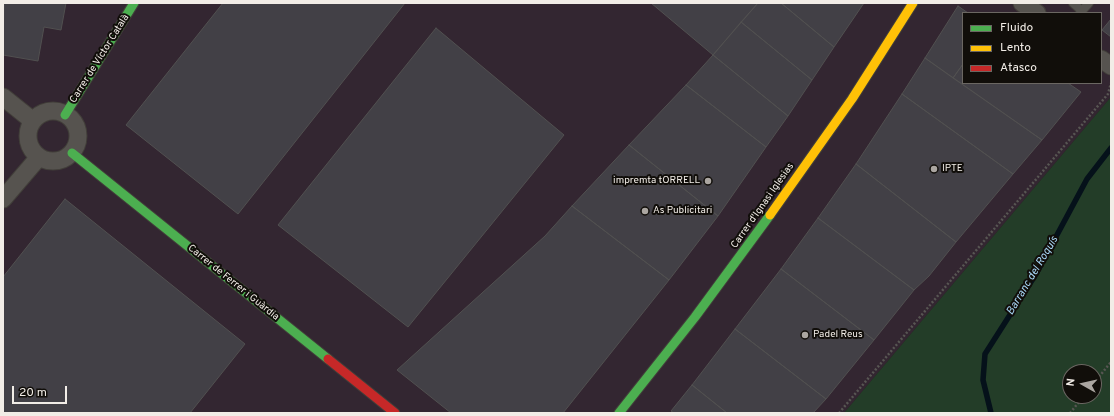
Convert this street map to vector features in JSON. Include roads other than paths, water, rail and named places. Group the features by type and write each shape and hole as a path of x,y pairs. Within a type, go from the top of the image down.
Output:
{"street":[{"name":"Carrer de Víctor Català","path":"66,115 134,3"},
{"name":"Carrer d'Ignasi Iglesias","path":"619,413 695,317 750,243 852,99 913,3"},
{"path":"1022,3 1036,12"},
{"path":"1102,60 1111,66"},
{"path":"3,97 33,121"},
{"path":"48,112 59,112 66,115 74,122 77,132 77,143 72,153 63,159 56,161 45,160 39,157 31,149 29,142 29,131 33,121 38,116 48,112"},
{"name":"Carrer de Ferrer i Guàrdia","path":"72,153 395,413"},
{"path":"3,199 39,157"}],"lane":[{"path":"1073,3 1081,12 1089,3"}],"waterway":[{"name":"Barranc del Roquís","path":"991,413 983,380 985,354 1036,274 1087,179 1111,148"}],"place":[{"name":"IPTE","path":"934,169"},
{"name":"impremta tORRELL","path":"708,181"},
{"name":"As Publicitari","path":"645,211"},
{"name":"Padel Reus","path":"805,335"}]}
